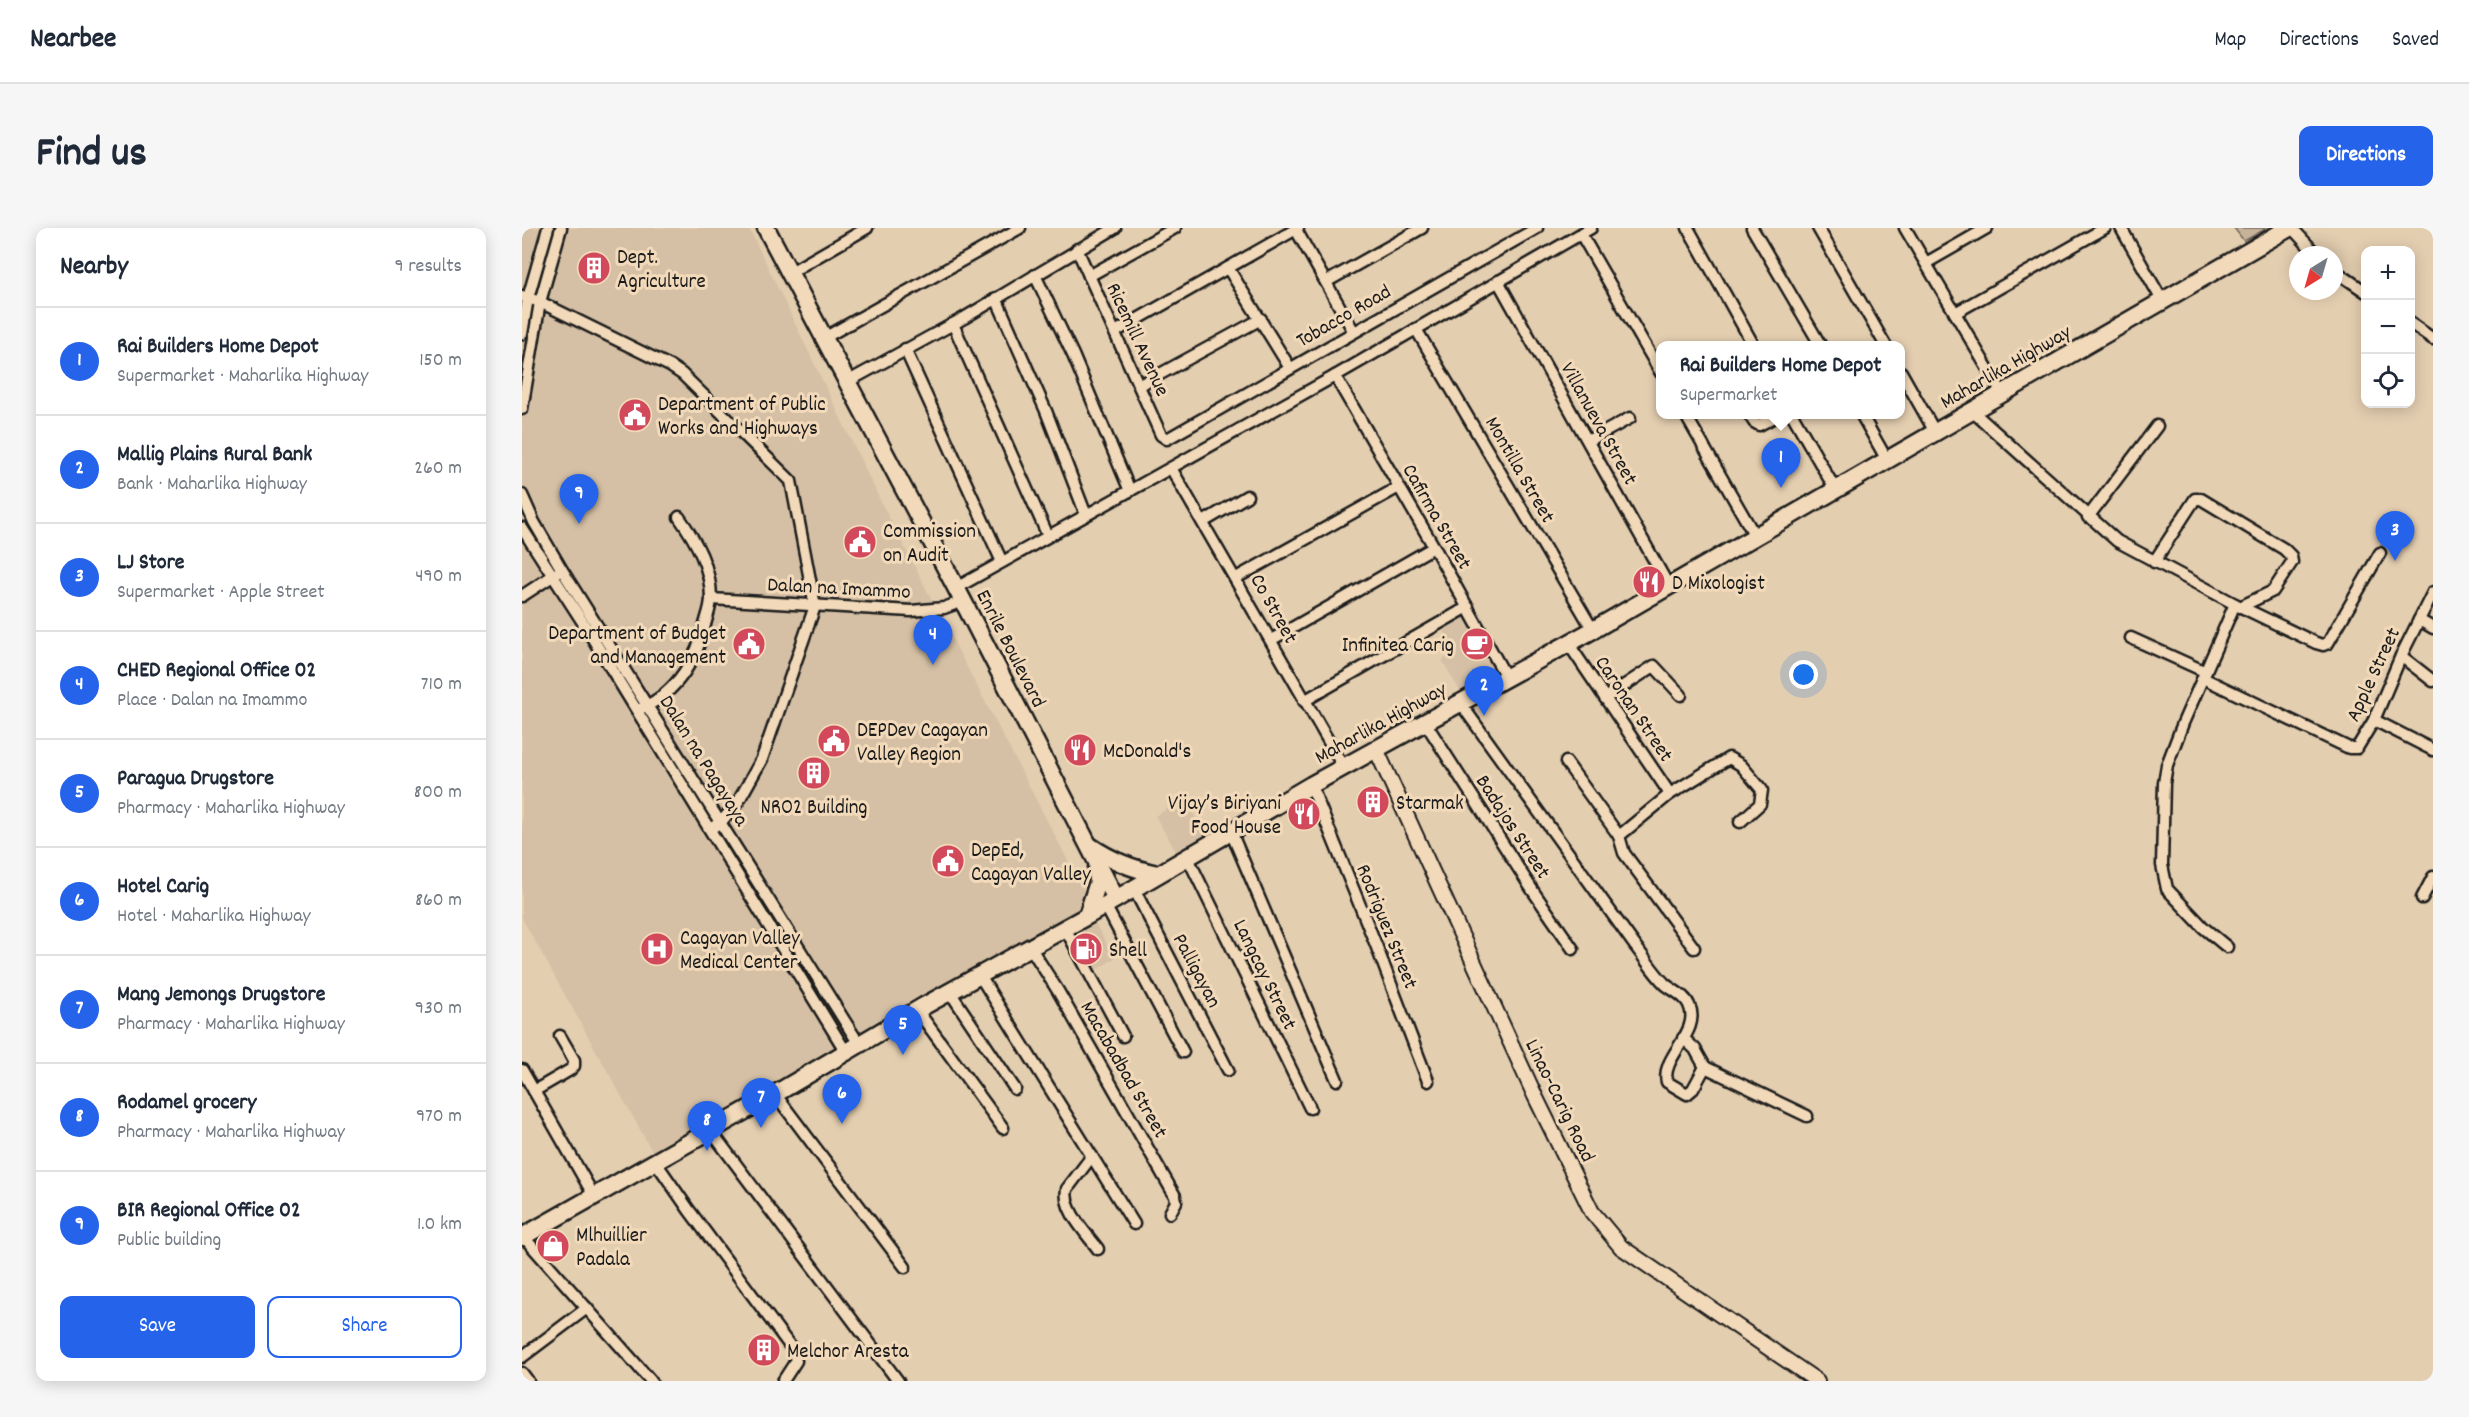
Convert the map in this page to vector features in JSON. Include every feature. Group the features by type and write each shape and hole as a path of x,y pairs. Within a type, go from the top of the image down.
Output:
{"highway":[{"name":"Enrile Boulevard","path":"766,228 959,594 1090,850 1111,902"},
{"name":"Maharlika Highway","path":"522,1236 711,1131 917,1010 1087,916 1311,785 1593,630 2290,228"},
{"path":"1090,850 1127,867 1158,874"},
{"path":"1087,916 1098,882 1090,850"}],"main road":[{"name":"Linao-Carig Road","path":"1376,749 1535,1096 1592,1212 1621,1247 1817,1381"}],"street":[{"path":"522,334 525,297 548,228"},
{"path":"522,410 540,302 561,228"},
{"path":"789,273 867,228"},
{"path":"824,338 1020,228"},
{"path":"847,382 953,324 1115,228"},
{"path":"1089,276 1175,228"},
{"path":"1115,332 1296,228 1353,332"},
{"path":"1326,282 1422,228"},
{"name":"Tobacco Road","path":"1170,438 1537,228"},
{"path":"1688,228 1752,341"},
{"path":"1752,228 1819,341"},
{"path":"1818,228 1884,341"},
{"path":"1905,228 2002,393"},
{"path":"1926,263 1987,228"},
{"path":"1955,313 2105,228"},
{"path":"2121,228 2163,302"},
{"path":"2290,228 2308,246"},
{"path":"1586,231 1656,364"},
{"name":"Dalan na Imammo","path":"711,599 910,611 944,608 1002,562 1335,376 1586,231"},
{"name":"Ricemill Avenue","path":"1077,249 1161,435 1166,439 1170,438"},
{"path":"1228,268 1290,368"},
{"path":"1035,275 1073,355 1130,491"},
{"path":"2343,276 2361,289"},
{"name":"Villanueva Street","path":"1498,281 1668,585"},
{"path":"525,297 540,302 676,370 791,481 815,606 775,728 762,759 738,802 721,822 710,829"},
{"path":"996,298 1046,411 1086,515"},
{"path":"1140,385 1261,320"},
{"path":"953,324 1048,536"},
{"path":"2415,326 2433,339"},
{"name":"Montilla Street","path":"1416,329 1593,630"},
{"path":"904,349 1002,562"},
{"name":"Cafirma Street","path":"1335,376 1506,677"},
{"path":"1905,379 1935,432"},
{"path":"1972,411 2117,541 2237,606 2316,643 2325,645 2332,637 2380,553"},
{"path":"1588,441 1630,418"},
{"path":"1688,419 1755,536"},
{"path":"1752,419 1759,425 1770,419"},
{"path":"1795,419 1835,489"},
{"path":"1864,419 1888,459"},
{"path":"2088,516 2157,426"},
{"name":"Co Street","path":"1171,468 1344,768"},
{"path":"1236,578 1399,487"},
{"name":"Dalan na Pagayaya","path":"522,495 534,522 562,570 721,822 853,1048"},
{"path":"1203,522 1247,496"},
{"path":"2154,562 2195,499 2201,499 2284,549 2291,556 2292,562 2273,591 2237,606 2204,675 2164,775 2163,877 2167,889 2182,907 2227,947"},
{"path":"637,710 648,705 676,683 687,669 696,652 711,599 702,557 679,517"},
{"name":"Dalan na Pagayaya","path":"522,528 710,829 853,1048"},
{"path":"1271,640 1434,547"},
{"path":"522,596 562,570"},
{"name":"Apple Street","path":"2204,675 2349,748 2359,747 2374,720 2401,656 2433,592"},
{"path":"1304,701 1468,607"},
{"path":"2419,620 2433,628"},
{"path":"2131,638 2204,675"},
{"name":"Caronan Street","path":"1568,643 1670,794"},
{"path":"2401,656 2433,681"},
{"path":"1605,698 1654,666 1681,695"},
{"path":"1461,704 1636,948 1664,983 1688,1002 1692,1018 1668,1069 1667,1082 1687,1094 1694,1089 1705,1067"},
{"path":"2374,720 2433,750"},
{"name":"Badajos Street","path":"1425,722 1533,891 1573,949"},
{"path":"1619,836 1670,794 1724,760 1732,759 1741,765 1762,790 1760,804 1740,822"},
{"path":"1566,762 1619,836 1624,853 1694,948"},
{"name":"Rodriguez Street","path":"1311,785 1428,1081"},
{"path":"1231,832 1337,1080"},
{"name":"Langcay Street","path":"1187,856 1310,1108"},
{"path":"2422,898 2433,877"},
{"name":"Palligayan","path":"1134,889 1228,1070"},
{"path":"1111,902 1183,1052"},
{"path":"1065,928 1124,1036"},
{"name":"Macabadbad Street","path":"1030,947 1058,991 1166,1179 1176,1202 1170,1213"},
{"path":"980,976 1134,1224"},
{"path":"950,992 1015,1089"},
{"path":"917,1010 1003,1128"},
{"path":"534,1092 574,1066 574,1060 561,1036"},
{"path":"1683,1038 1695,1049 1705,1067 1807,1116"},
{"path":"522,1070 594,1196"},
{"path":"775,1094 905,1267"},
{"path":"711,1131 898,1381"},
{"path":"1092,1156 1065,1195 1070,1209 1098,1249"},
{"path":"655,1161 695,1219 793,1350 796,1361 783,1381"},
{"path":"522,1236 651,1381"},
{"path":"522,1357 586,1308"},
{"path":"522,1373 528,1381"}],"shaded area":[{"path":"522,228 749,228 884,508 1087,897 1085,906 652,1151 522,918"},
{"path":"2234,228 2267,228 2244,241"},
{"path":"1467,609 1501,667 1460,691 1442,660 1456,652 1440,624"},
{"path":"1185,799 1206,836 1177,853 1155,816"},
{"path":"1094,922 1115,958 1093,972 1071,935"}],"place":[{"name":"Dept. Agriculture","path":"594,268"},
{"name":"Department of Public Works and Highways","path":"635,415"},
{"name":"Rai Builders Home Depot","path":"1781,488"},
{"name":"BIR Regional Office 02","path":"579,524"},
{"name":"Commission on Audit","path":"860,542"},
{"name":"LJ Store","path":"2395,561"},
{"name":"D Mixologist","path":"1649,582"},
{"name":"Department of Budget and Management","path":"749,644"},
{"name":"Infinitea Carig","path":"1477,644"},
{"name":"CHED Regional Office 02","path":"933,665"},
{"name":"Mallig Plains Rural Bank","path":"1484,716"},
{"name":"DEPDev Cagayan Valley Region","path":"834,741"},
{"name":"McDonald's","path":"1080,750"},
{"name":"NRO2 Building","path":"814,773"},
{"name":"Starmak","path":"1373,802"},
{"name":"Vijay’s Biriyani Food House","path":"1304,814"},
{"name":"DepEd, Cagayan Valley","path":"948,861"},
{"name":"Cagayan Valley Medical Center","path":"657,949"},
{"name":"Shell","path":"1086,949"},
{"name":"Paragua Drugstore","path":"903,1055"},
{"name":"Hotel Carig","path":"842,1124"},
{"name":"Mang Jemongs Drugstore","path":"761,1128"},
{"name":"Rodamel grocery","path":"707,1151"},
{"name":"Mlhuillier Padala","path":"553,1246"},
{"name":"Melchor Aresta","path":"764,1350"}]}
